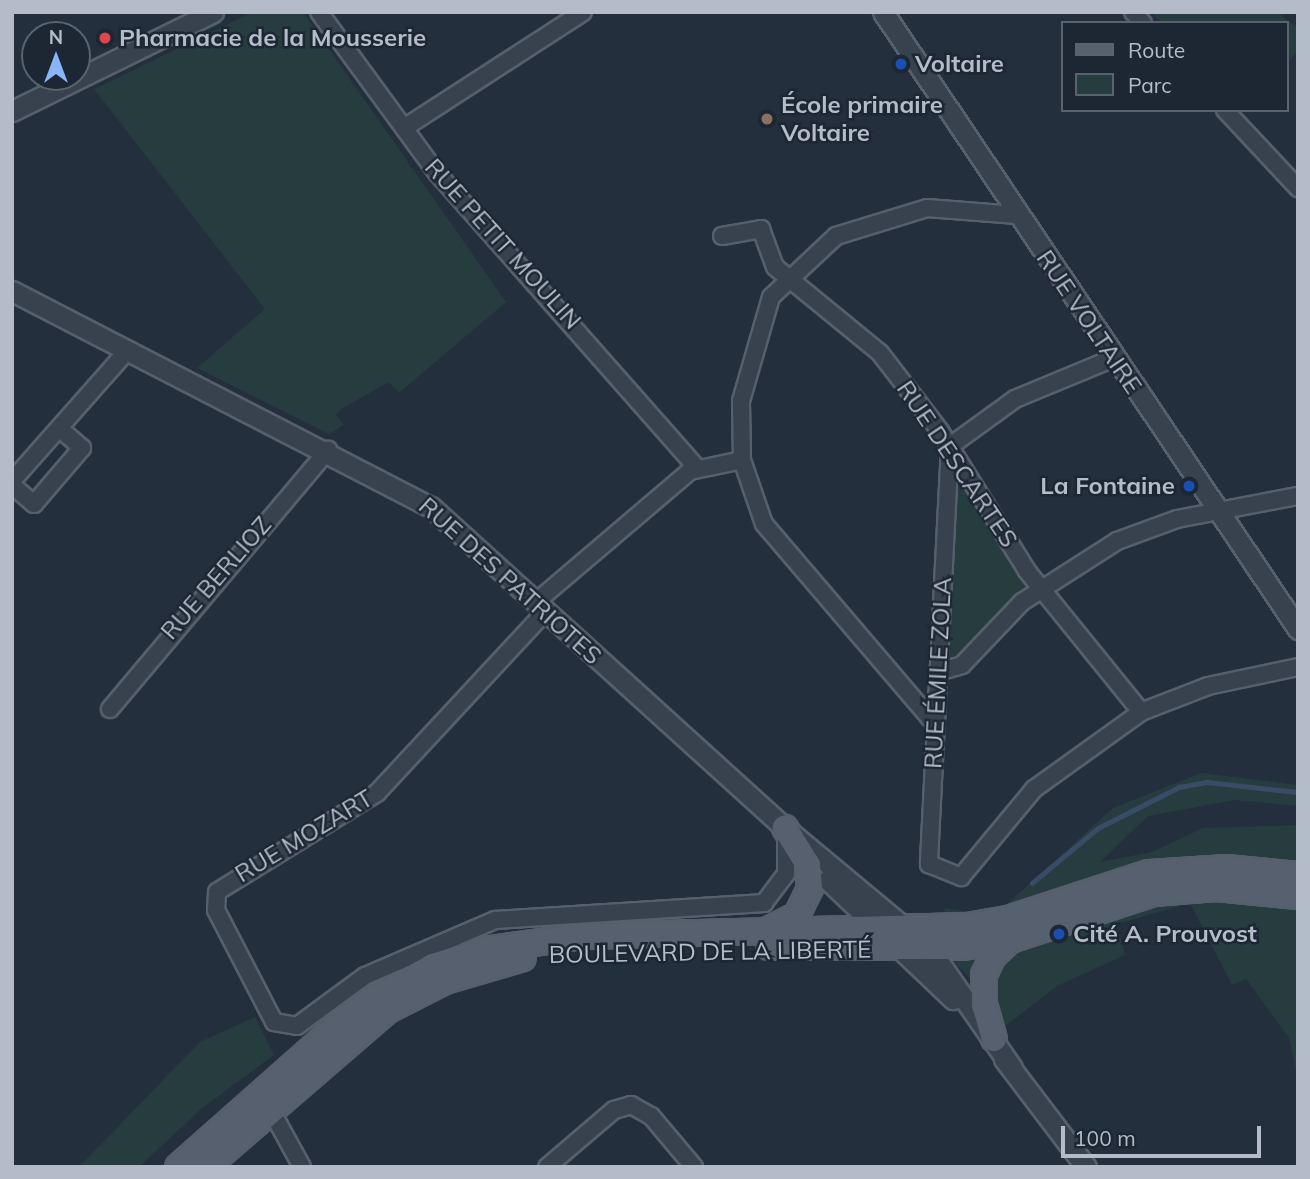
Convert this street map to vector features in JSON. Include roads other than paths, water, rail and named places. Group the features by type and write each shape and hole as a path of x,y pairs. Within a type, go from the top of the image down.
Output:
{"main road":[{"path":"766,930 797,915 809,896 808,865 785,828"},
{"path":"913,941 997,922 1149,873 1227,868 1298,875"},
{"path":"913,941 1013,939 1154,893 1216,888 1298,895"},
{"name":"BOULEVARD DE LA LIBERTÉ","path":"206,1167 266,1100 358,1008 458,957 553,938 766,930 880,929 913,941"},
{"path":"994,1039 984,1005 984,975 993,956 1013,939"},
{"name":"BOULEVARD DE LA LIBERTÉ","path":"178,1167 388,1010 444,981 497,964 597,951 913,941"}],"street":[{"path":"12,111 213,12"},
{"name":"RUE PETIT MOULIN","path":"319,12 404,128 697,468"},
{"path":"404,128 583,12"},
{"name":"RUE VOLTAIRE","path":"883,12 1017,215 1298,629"},
{"path":"1227,112 1298,188"},
{"path":"935,724 764,524 742,460 745,385 766,307 787,277 836,236 886,216 945,207 1017,215"},
{"name":"RUE DESCARTES","path":"722,236 761,229 771,261 880,354 950,446 1040,589 1141,712"},
{"name":"RUE DES PATRIOTES","path":"12,291 328,450 427,504 913,941 994,1039 1012,1068"},
{"path":"59,428 82,448 34,504 12,483 59,428 128,350"},
{"path":"950,446 1015,399 1114,358"},
{"name":"RUE ÉMILE ZOLA","path":"950,446 929,864 961,877 1034,789 1141,712"},
{"name":"RUE BERLIOZ","path":"110,709 328,450"},
{"path":"541,606 697,468 742,460"},
{"path":"938,672 962,665 1040,589 1127,536 1217,511 1298,496"},
{"name":"RUE MOZART","path":"274,1022 216,910 217,892 377,793 541,606"},
{"path":"1141,712 1208,686 1298,667"},
{"name":"RUE DES PATRIOTES","path":"785,828 880,929"},
{"name":"BOULEVARD DE LA LIBERTÉ","path":"274,1022 297,1026 365,976 495,920 734,908 764,903 780,888 788,863 785,828"},
{"name":"BOULEVARD DE LA LIBERTÉ","path":"734,908 766,930"},
{"name":"RUE DES PATRIOTES","path":"913,941 1086,1167"},
{"path":"266,1100 302,1167"},
{"path":"547,1167 614,1110 631,1105 651,1116 694,1167"}],"waterway":[{"path":"1032,883 1098,828 1179,787 1207,782 1298,792"}],"place":[{"name":"Pharmacie de la Mousserie","path":"105,38"},
{"name":"Voltaire","path":"901,64"},
{"name":"École primaire Voltaire","path":"767,119"},
{"name":"La Fontaine","path":"1189,486"},
{"name":"Cité A. Prouvost","path":"1059,934"}]}
